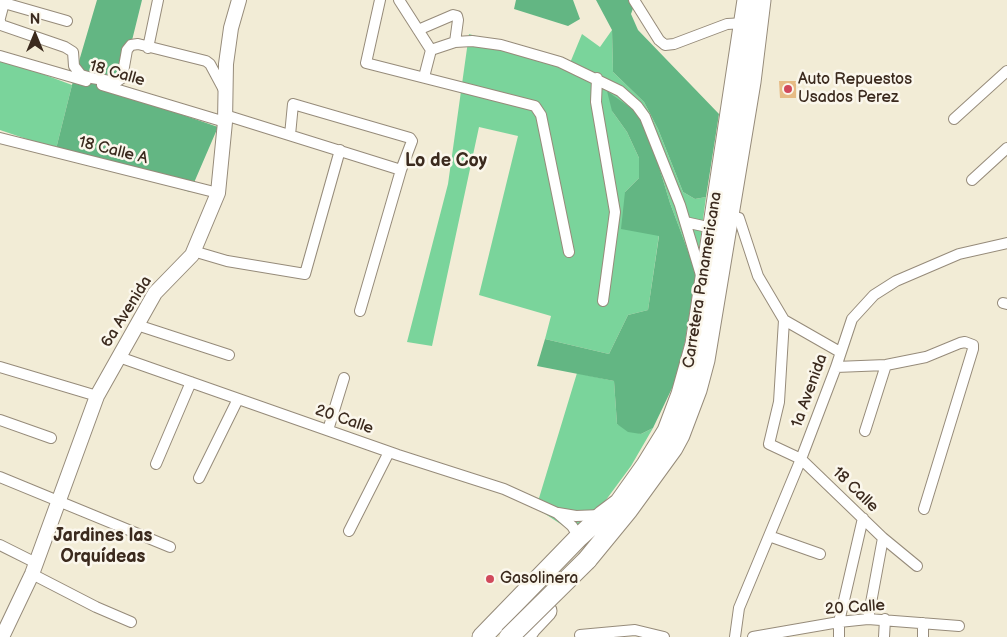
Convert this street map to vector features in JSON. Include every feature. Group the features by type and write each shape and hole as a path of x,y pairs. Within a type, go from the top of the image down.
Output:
{"highway":[{"name":"Carretera Panamericana","path":"482,637 579,537 618,503 646,465 667,431 681,394 694,344 745,23 747,0"},
{"name":"Carretera Panamericana","path":"511,637 587,560 628,510 673,448 680,435 705,360 752,82 761,0"},
{"path":"525,637 531,628 623,532 658,482 673,448"},
{"path":"511,637 521,613 530,601 603,526 618,503"}],"street":[{"path":"148,48 158,0"},
{"name":"6a Avenida","path":"2,637 34,568 97,396 156,293 192,255 218,193 225,118 226,64 231,28 239,0"},
{"path":"380,0 366,63 535,106 541,114 570,252"},
{"path":"398,0 431,50 424,77"},
{"path":"634,0 658,40 665,45 674,44 727,24 745,23"},
{"path":"67,21 4,3 0,19 1,25 65,47 73,52 74,66 81,75 116,82 122,78 127,50 131,45 138,44 206,61 210,64 226,92"},
{"path":"418,30 453,15 457,16 456,42"},
{"path":"431,50 456,42 472,41 501,45 560,62 597,78 620,91 637,106 645,117 685,222 703,281"},
{"name":"18 Calle","path":"0,56 290,135 401,170"},
{"path":"954,119 1007,71"},
{"path":"597,78 596,102 615,212 603,302"},
{"path":"290,135 293,104 410,138 412,141 401,170 360,311"},
{"name":"18 Calle A","path":"0,138 218,193"},
{"path":"972,180 1007,148"},
{"path":"194,251 227,260 305,274 340,150"},
{"path":"728,216 739,218 758,276 784,320 840,352"},
{"path":"685,222 712,228"},
{"name":"1a Avenida","path":"736,637 739,608 801,459 852,319 874,294 896,281 960,254 1007,243"},
{"name":"18 Calle","path":"784,320 779,402 769,444 801,459 883,538 917,566"},
{"path":"137,325 229,356"},
{"path":"836,367 886,365 926,357 960,343 970,343 973,349 924,508"},
{"name":"20 Calle","path":"119,357 388,452 504,489 557,513 576,516 603,515"},
{"path":"865,431 886,365"},
{"path":"0,367 97,396"},
{"path":"328,430 344,378"},
{"path":"156,464 191,382"},
{"path":"199,478 238,399"},
{"path":"0,420 51,438"},
{"path":"349,531 388,452"},
{"path":"0,477 60,500 170,547"},
{"name":"20 Calle","path":"557,513 572,526 579,537"},
{"path":"839,637 839,622 863,518"},
{"path":"769,536 820,554"},
{"path":"868,619 883,538"},
{"path":"0,545 96,607 131,622"},
{"name":"20 Calle","path":"753,637 839,622 868,619 960,626"},
{"path":"884,637 885,619"},
{"path":"923,623 923,637"},
{"path":"580,635 635,630 664,637"}],"green space":[{"path":"97,0 142,0 119,93 218,127 190,192 56,149 72,85"},
{"path":"516,0 573,0 580,19 568,26 514,9"},
{"path":"596,0 636,0 631,14 638,30 719,114 706,197 695,199 683,192 658,129 644,102 613,72 612,30"},
{"path":"612,30 613,72 644,102 658,129 683,192 695,199 706,197 696,272 670,203 650,137 612,111 627,132 639,158 639,178 625,192 659,235 648,310 628,315 609,354 545,339 551,316 479,295 518,136 479,127 432,346 407,342 448,184 469,34 570,63 582,34 600,47"},
{"path":"0,58 72,85 56,149 0,130"},
{"path":"607,91 635,111 650,137 670,203 696,272 685,342 675,382 653,428 641,434 628,432 617,424 614,381 537,366 545,339 609,354 628,315 648,310 659,236 621,229 625,192 639,178 639,158 627,132 612,111"},
{"path":"577,373 614,381 617,424 641,434 653,428 631,466 603,504 576,534 536,508"}],"building":[{"name":"Auto Repuestos Usados Perez","path":"779,81 796,81 796,98 780,98"}],"place":[{"name":"Auto Repuestos Usados Perez","path":"788,89"},
{"name":"Gasolinera","path":"490,579"}],"district":[{"name":"Lo de Coy","path":"446,161"},
{"name":"Jardines las Orquídeas","path":"103,546"}]}
